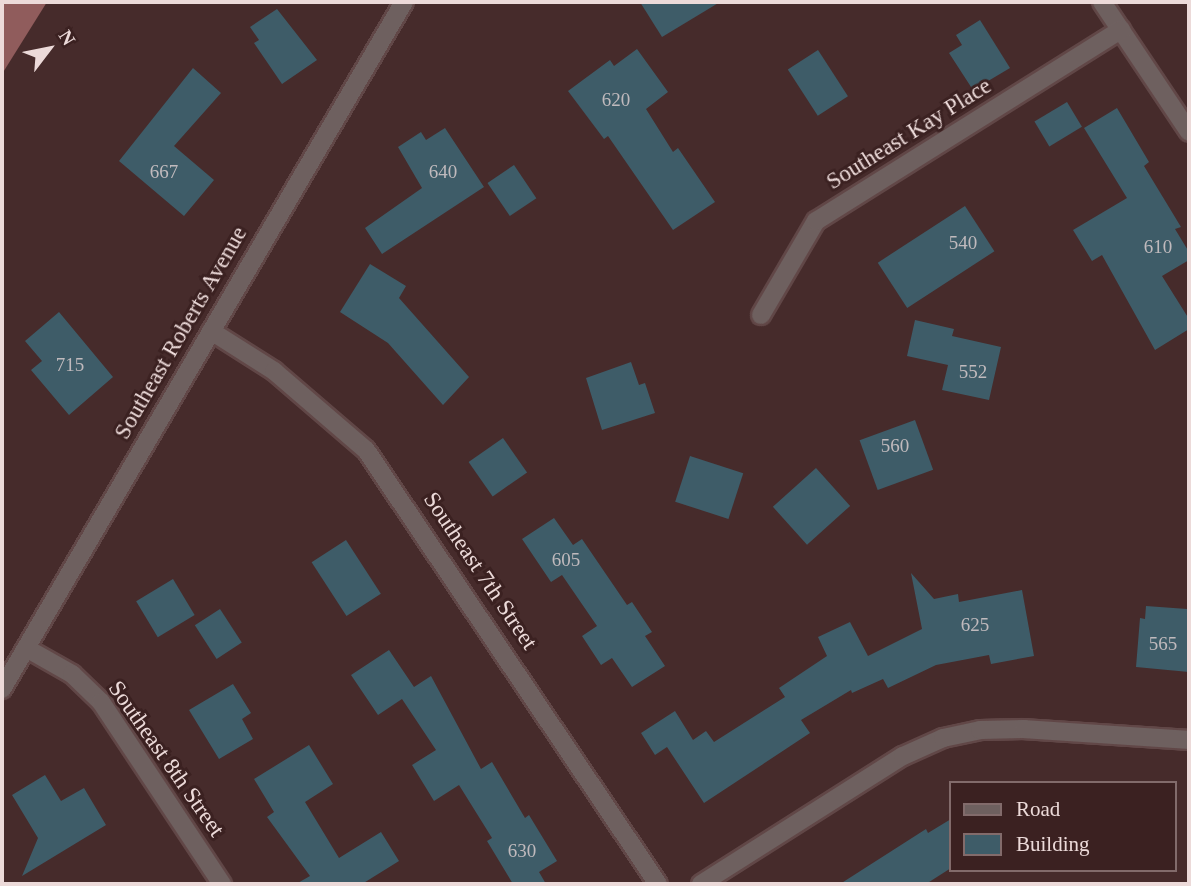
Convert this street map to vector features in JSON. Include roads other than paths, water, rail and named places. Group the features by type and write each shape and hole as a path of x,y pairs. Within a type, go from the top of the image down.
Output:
{"street":[{"name":"Southeast Roberts Avenue","path":"2,689 404,2"},
{"path":"1102,2 1189,132"},
{"name":"Southeast Kay Place","path":"761,315 816,221 1121,30"},
{"name":"Southeast 7th Street","path":"211,331 284,379 366,450 658,884"},
{"name":"Southeast 8th Street","path":"26,648 72,674 101,702 217,883"},
{"path":"701,884 903,756 943,737 980,730 1024,729 1189,740"}]}
